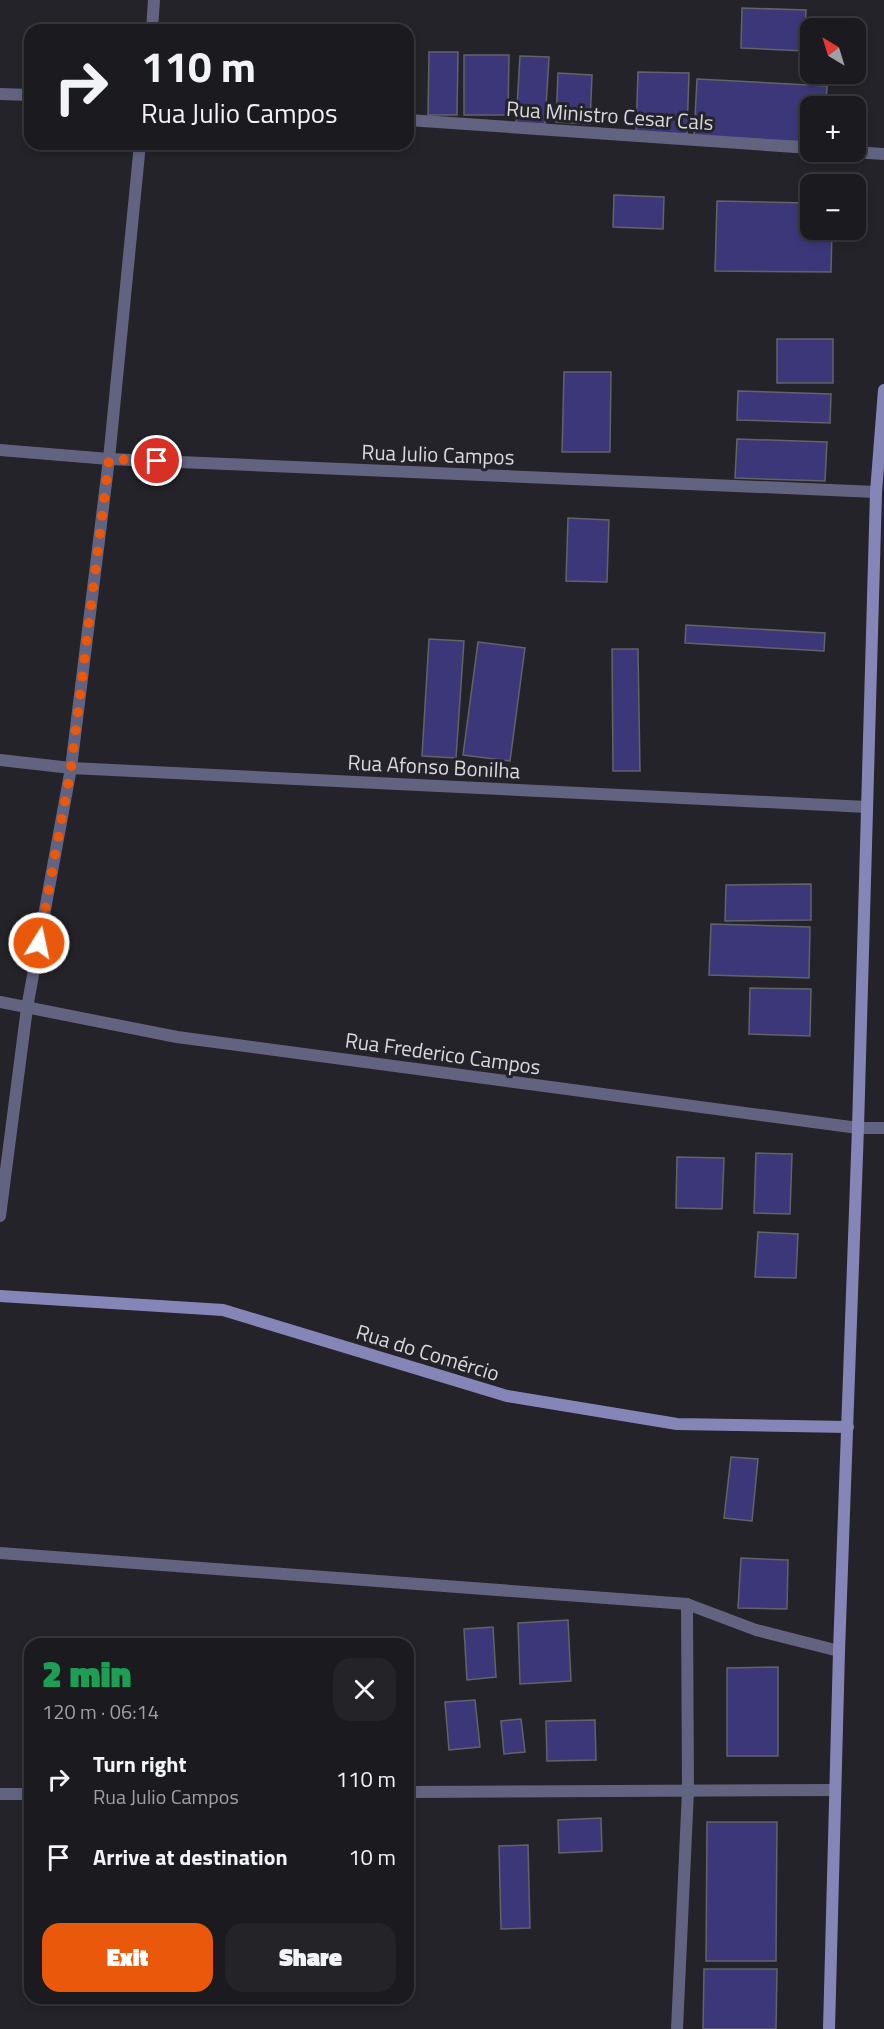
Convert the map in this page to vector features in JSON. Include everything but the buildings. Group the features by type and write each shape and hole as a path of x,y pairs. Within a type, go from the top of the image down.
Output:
{"street":[{"path":"152,24 154,0"},
{"path":"0,94 24,95"},
{"name":"Rua Ministro Cesar Cals","path":"414,120 800,147"},
{"path":"0,1216 27,1008 71,768 109,459 139,150"},
{"path":"866,153 884,154"},
{"path":"829,2029 876,492 884,390"},
{"name":"Rua Julio Campos","path":"0,450 109,459 876,492"},
{"name":"Rua Afonso Bonilha","path":"0,760 71,768 867,807"},
{"name":"Rua Frederico Campos","path":"0,1002 177,1037 858,1128 884,1128"},
{"name":"Rua do Comércio","path":"0,1296 223,1310 507,1396 677,1424 848,1427"},
{"path":"0,1553 687,1604 756,1630 839,1651"},
{"path":"676,2029 688,1791 687,1604"},
{"path":"414,1792 835,1790"},
{"path":"0,1794 24,1794"}],"route":[{"path":"39,943 71,768 109,459 157,461"}]}
